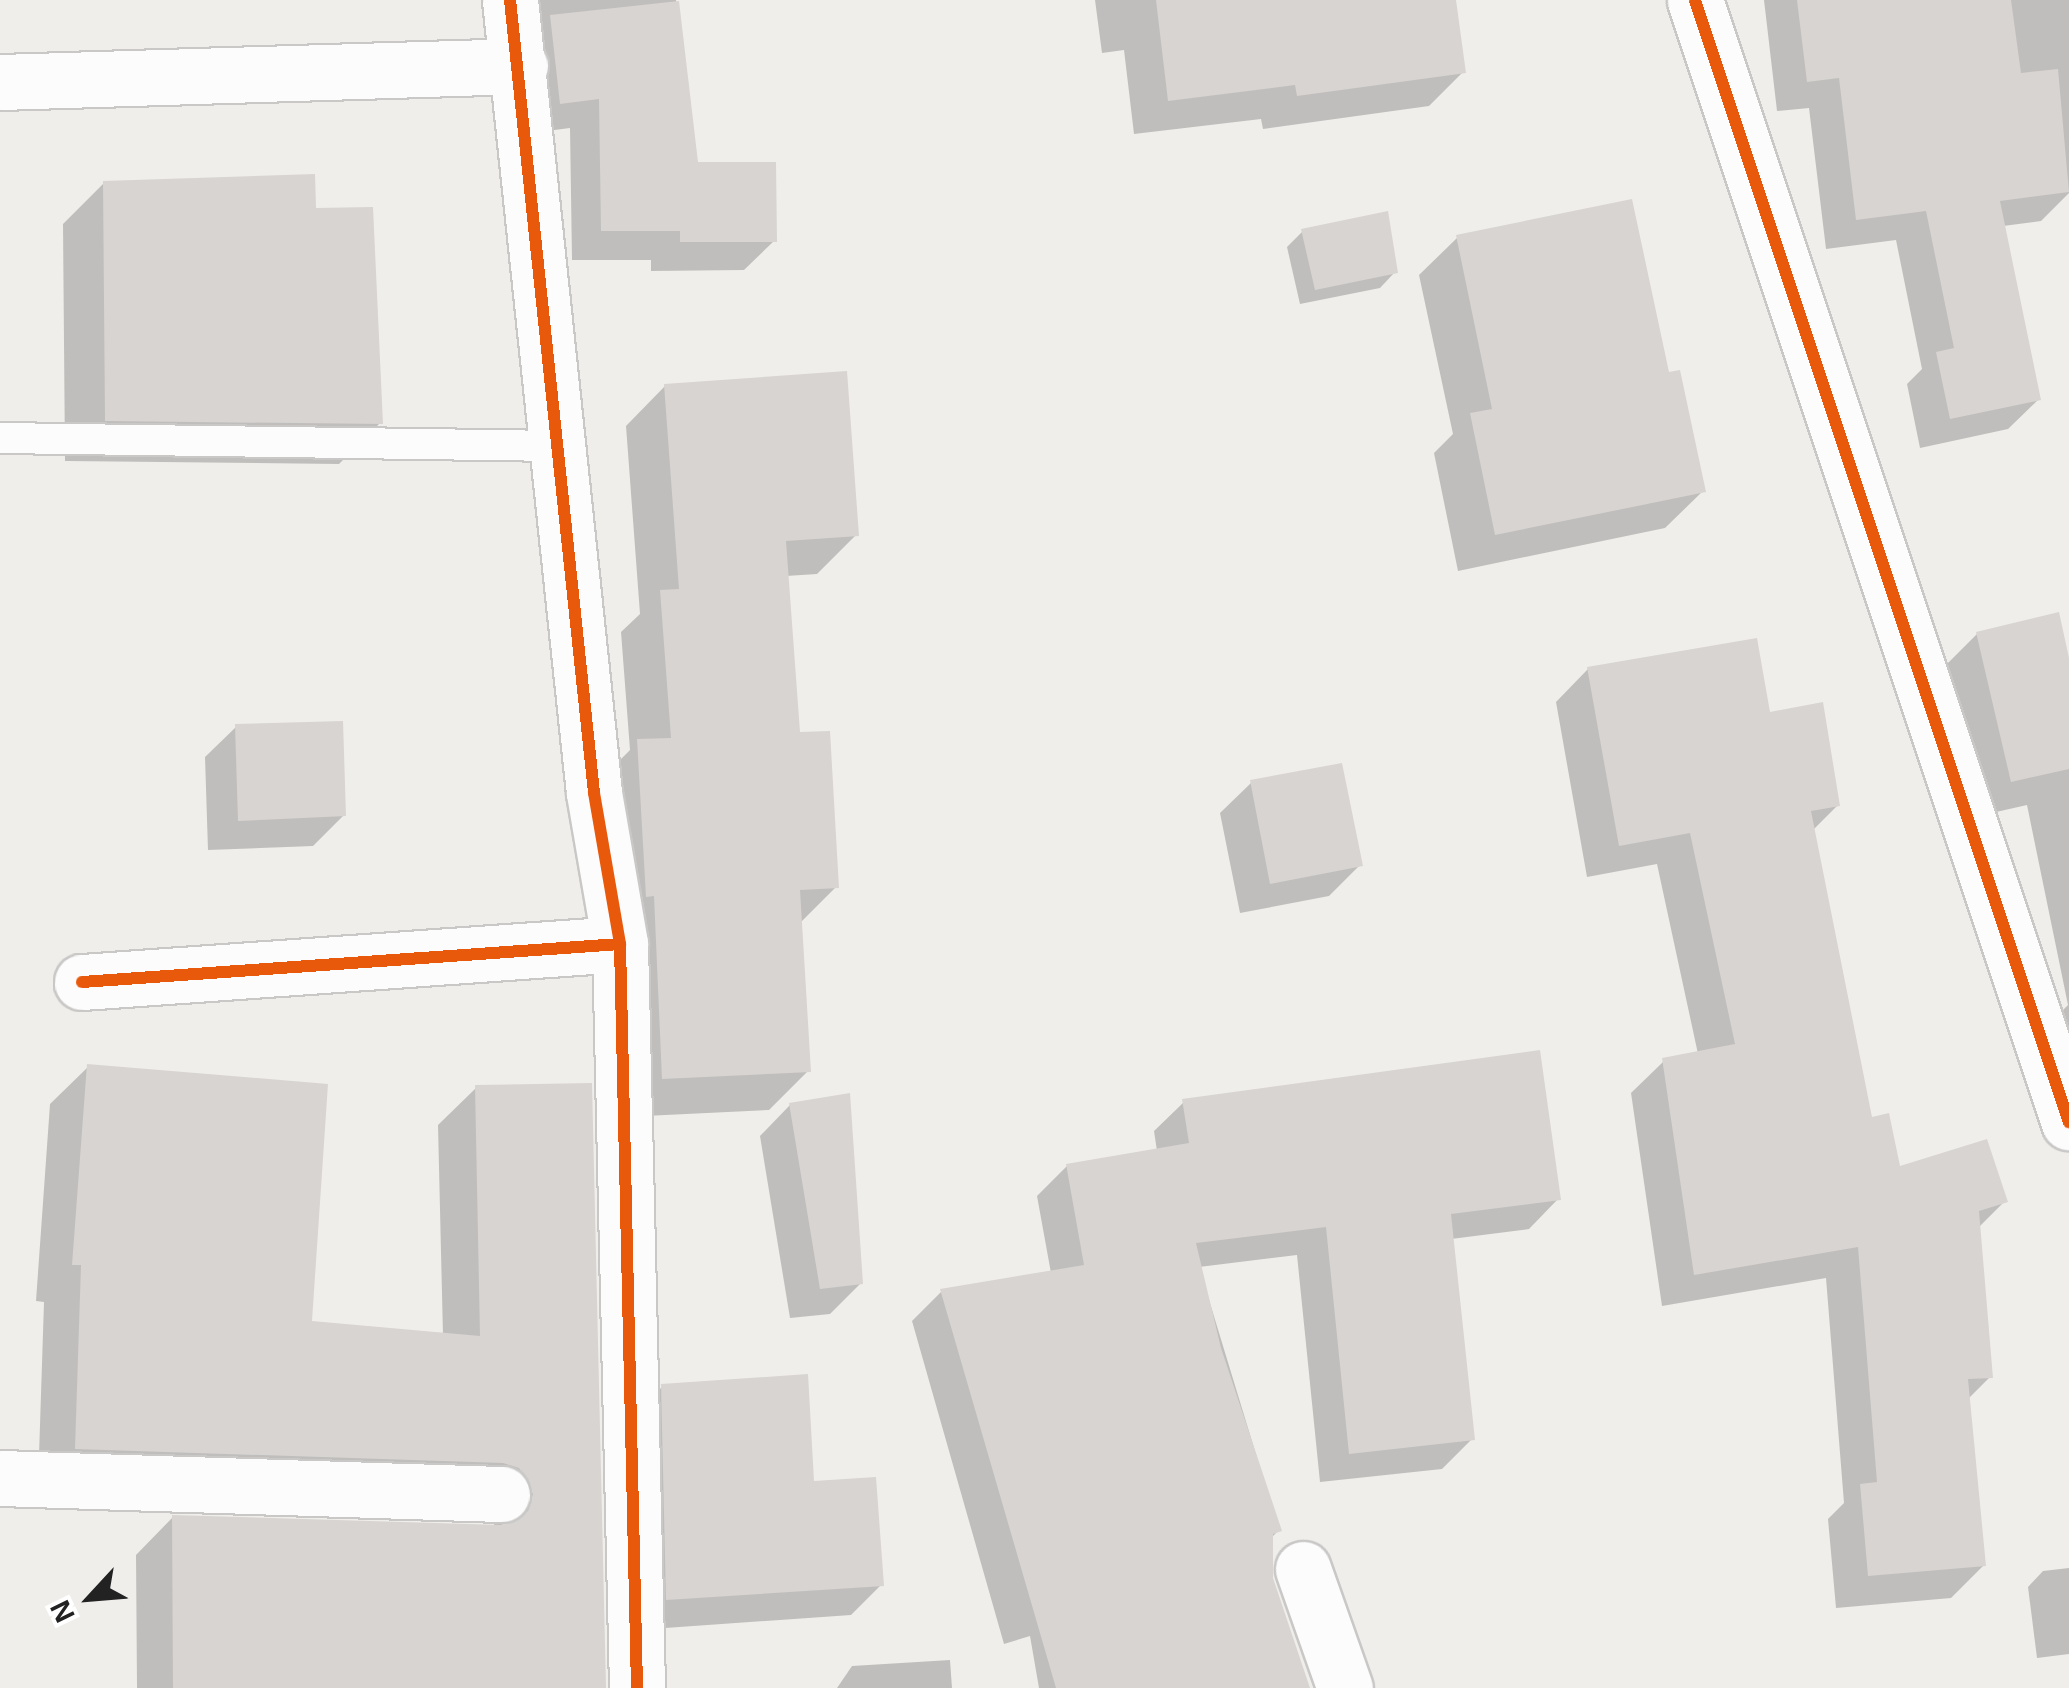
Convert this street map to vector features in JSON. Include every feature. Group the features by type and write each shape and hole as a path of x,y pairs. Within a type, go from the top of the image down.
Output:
{"street":[{"path":"510,0 562,446 594,794 620,944 637,1688"},
{"path":"1695,0 2069,1122"},
{"path":"0,82 520,66"},
{"path":"82,982 620,944"},
{"path":"0,1478 502,1494"},
{"path":"1303,1569 1345,1688"}],"lane":[{"path":"0,438 562,446"}],"building":[{"path":"1156,0 1456,0 1466,73 1297,96 1295,85 1168,101"},
{"path":"1797,0 2011,0 2021,73 2058,69 2069,192 2000,201 2041,400 1950,419 1936,352 1954,348 1926,211 1856,220 1839,78 1807,82"},
{"path":"679,1 698,162 776,162 777,242 680,242 680,231 601,231 599,99 560,104 550,15"},
{"path":"315,174 316,208 373,207 383,424 105,421 103,181"},
{"path":"1632,199 1669,372 1680,370 1706,492 1495,535 1470,413 1492,409 1456,235"},
{"path":"1388,211 1398,273 1315,290 1301,229"},
{"path":"847,371 859,536 786,541 800,732 830,731 839,888 800,890 811,1072 662,1079 654,896 646,897 637,739 671,738 660,590 679,589 664,384"},
{"path":"2059,612 2069,658 2069,769 2011,782 1976,632"},
{"path":"1757,638 1770,712 1823,702 1840,806 1811,811 1872,1117 1889,1113 1900,1166 1987,1139 2008,1202 1979,1211 1993,1378 1968,1379 1986,1566 1868,1576 1860,1484 1877,1482 1858,1247 1694,1275 1662,1058 1735,1044 1690,833 1619,846 1587,667"},
{"path":"343,721 346,816 238,821 235,724"},
{"path":"1342,763 1363,866 1270,884 1250,780"},
{"path":"1540,1050 1561,1200 1451,1214 1475,1440 1349,1454 1326,1227 1196,1243 1221,1348 1282,1531 1273,1534 1273,1578 1310,1688 1056,1688 940,1289 1084,1265 1066,1164 1189,1143 1182,1099"},
{"path":"87,1064 328,1084 312,1321 480,1336 475,1085 592,1083 606,1688 173,1688 172,1515 501,1525 528,1511 533,1494 519,1468 503,1463 75,1449 81,1265 72,1265"},
{"path":"850,1093 863,1284 820,1289 789,1103"},
{"path":"808,1374 814,1481 876,1477 884,1586 666,1600 661,1384"}],"cycle path":[{"path":"510,0 594,793 620,944 637,1688"},
{"path":"1695,0 2069,1122"},
{"path":"82,982 620,944"}]}
